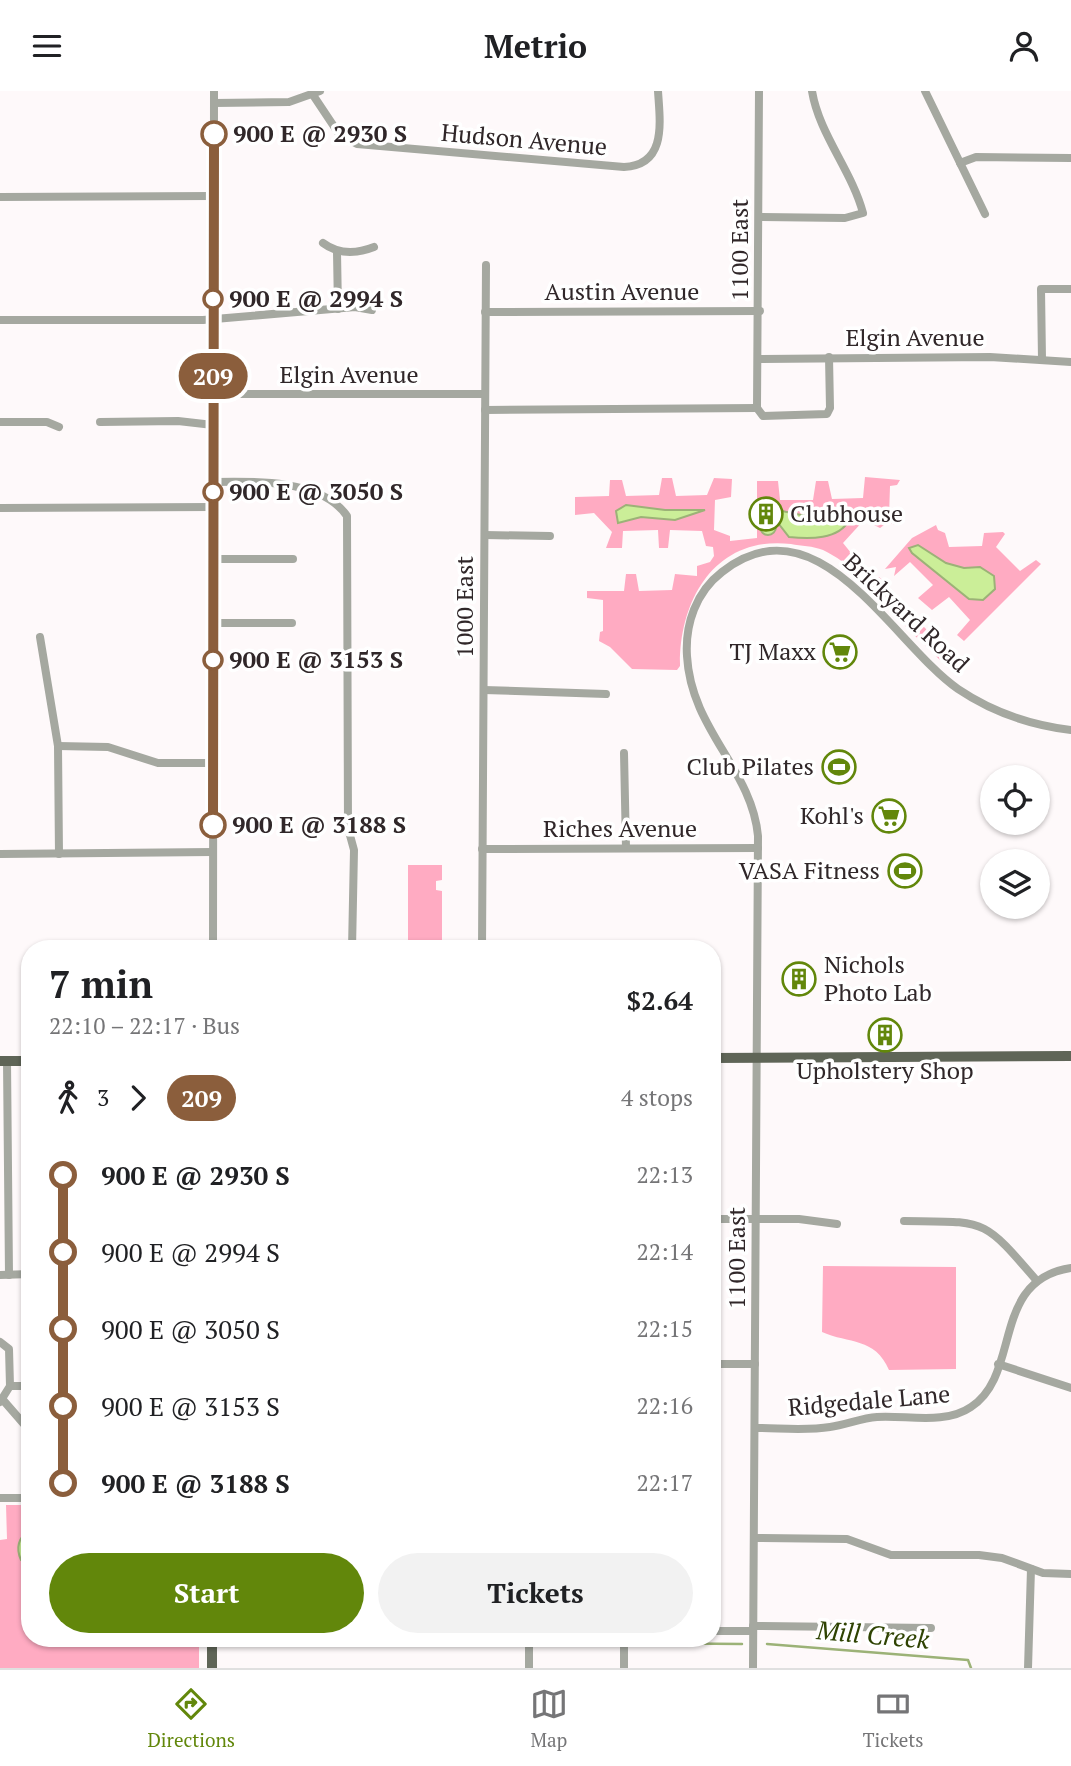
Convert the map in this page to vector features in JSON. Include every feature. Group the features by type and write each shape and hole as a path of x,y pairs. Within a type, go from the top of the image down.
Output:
{"main road":[{"path":"721,1058 1071,1056"},
{"path":"212,1647 212,1668"}],"street":[{"path":"213,940 214,91"},
{"name":"Hudson Avenue","path":"317,93 339,134 361,145 624,167 637,165 649,158 659,140 658,91"},
{"name":"1100 East","path":"757,408 760,359 759,91"},
{"path":"759,217 845,218 863,213 858,194 818,112 812,91"},
{"path":"925,91 985,214"},
{"path":"214,103 289,103 317,93"},
{"path":"960,163 976,157 1071,158"},
{"path":"0,197 214,197"},
{"path":"323,243 337,252 359,252 374,247"},
{"path":"337,252 338,309"},
{"name":"1000 East","path":"482,940 481,849 485,835 486,265"},
{"path":"1042,360 1041,289 1071,289"},
{"path":"0,320 282,315 355,307 372,310"},
{"name":"Austin Avenue","path":"485,312 760,311"},
{"path":"485,410 757,408 763,416 827,414 830,408 829,358"},
{"name":"Elgin Avenue","path":"760,359 1071,362"},
{"name":"Elgin Avenue","path":"213,394 485,394"},
{"path":"100,422 178,421 213,425"},
{"path":"0,422 47,422 59,427"},
{"path":"213,482 276,482 332,499 347,516 348,828 354,863 352,940"},
{"path":"0,508 213,507"},
{"path":"485,535 550,536"},
{"name":"Brickyard Road","path":"758,848 752,804 697,707 687,658 689,622 699,598 724,570 746,558 782,552 820,561 853,584 921,659 960,690 1017,719 1071,730"},
{"path":"213,559 293,559"},
{"path":"213,623 292,623"},
{"path":"40,637 58,746 59,854"},
{"path":"484,690 606,694"},
{"path":"58,746 108,747 158,763 213,763"},
{"path":"624,753 626,848"},
{"name":"1100 East","path":"753,1668 758,848"},
{"name":"Riches Avenue","path":"481,849 758,848"},
{"path":"0,854 213,852"},
{"path":"4,1061 4,1275"},
{"path":"721,1219 799,1219 836,1224"},
{"path":"904,1221 966,1222 984,1226 999,1237 1037,1281 1054,1272 1071,1268"},
{"name":"Ridgedale Lane","path":"756,1428 827,1428 876,1417 954,1415 970,1408 982,1398 998,1364 1022,1297 1037,1281"},
{"path":"0,1342 9,1349 10,1386 1,1401 21,1422"},
{"path":"721,1364 755,1364"},
{"path":"998,1364 1071,1388"},
{"path":"10,1386 21,1386"},
{"path":"0,1497 21,1498"},
{"path":"754,1538 847,1539 891,1555 979,1555 1002,1558 1031,1569 1071,1574"},
{"path":"1028,1668 1031,1569"},
{"path":"721,1631 931,1627"},
{"path":"529,1647 529,1668"},
{"path":"624,1647 624,1668"}],"shaded area":[{"path":"865,477 900,480 897,485 890,486 889,517 900,521 895,525 888,522 880,528 864,520 843,543 864,569 860,573 823,550 791,544 765,544 742,550 723,561 707,577 686,617 680,666 677,670 632,669 610,647 599,641 600,632 603,631 603,600 587,598 587,591 624,591 626,574 636,574 639,591 672,590 675,574 697,576 697,566 710,562 714,556 713,547 706,546 702,531 670,530 668,548 659,548 658,530 623,531 622,548 606,548 612,532 594,513 575,515 575,497 609,496 610,480 622,480 626,496 659,495 662,478 672,478 676,496 707,495 714,478 732,479 731,497 715,500 714,530 730,536 730,541 757,538 757,481 778,481 780,500 813,500 816,481 828,481 832,499 863,498"},
{"path":"626,505 665,510 705,510 675,520 641,517 618,523 616,511"},
{"path":"782,511 801,515 832,511 845,513 849,520 844,527 831,535 814,538 789,537 775,519"},
{"path":"768,519 776,527 768,535 760,527"},
{"path":"936,525 938,530 945,533 949,547 982,546 984,533 1003,532 1005,534 996,547 1020,571 1036,560 1041,564 964,641 957,635 970,620 949,597 932,610 918,598 933,585 910,562 894,576 896,567 885,569 912,538"},
{"path":"918,545 946,563 964,568 980,567 994,576 995,589 983,600 969,599 912,553 909,548"},
{"path":"879,577 887,584 885,588 949,652 942,662 906,627 872,587 874,579"},
{"path":"408,865 442,865 442,880 436,881 436,890 442,891 442,940 408,940"},
{"path":"823,1266 956,1267 956,1369 889,1370 883,1359 869,1347 822,1332"},
{"path":"6,1505 21,1505 21,1647 199,1647 199,1668 0,1668 0,1540 7,1539"},
{"path":"21,1539 21,1560 19,1555"}],"waterway":[{"name":"Mill Creek","path":"721,1644 742,1644"},
{"name":"Mill Creek","path":"767,1644 968,1660 971,1668"}],"bus line":[{"name":"209","path":"213,825 214,134"}],"place":[{"name":"900 E @ 2930 S","path":"214,134"},
{"name":"900 E @ 2994 S","path":"213,299"},
{"name":"900 E @ 3050 S","path":"213,492"},
{"name":"Clubhouse","path":"766,514"},
{"name":"TJ Maxx","path":"840,652"},
{"name":"900 E @ 3153 S","path":"213,660"},
{"name":"Club Pilates","path":"839,767"},
{"name":"Kohl's","path":"889,816"},
{"name":"900 E @ 3188 S","path":"213,825"},
{"name":"VASA Fitness","path":"905,871"},
{"name":"Nichols Photo Lab","path":"799,979"},
{"name":"Upholstery Shop","path":"885,1035"}]}
